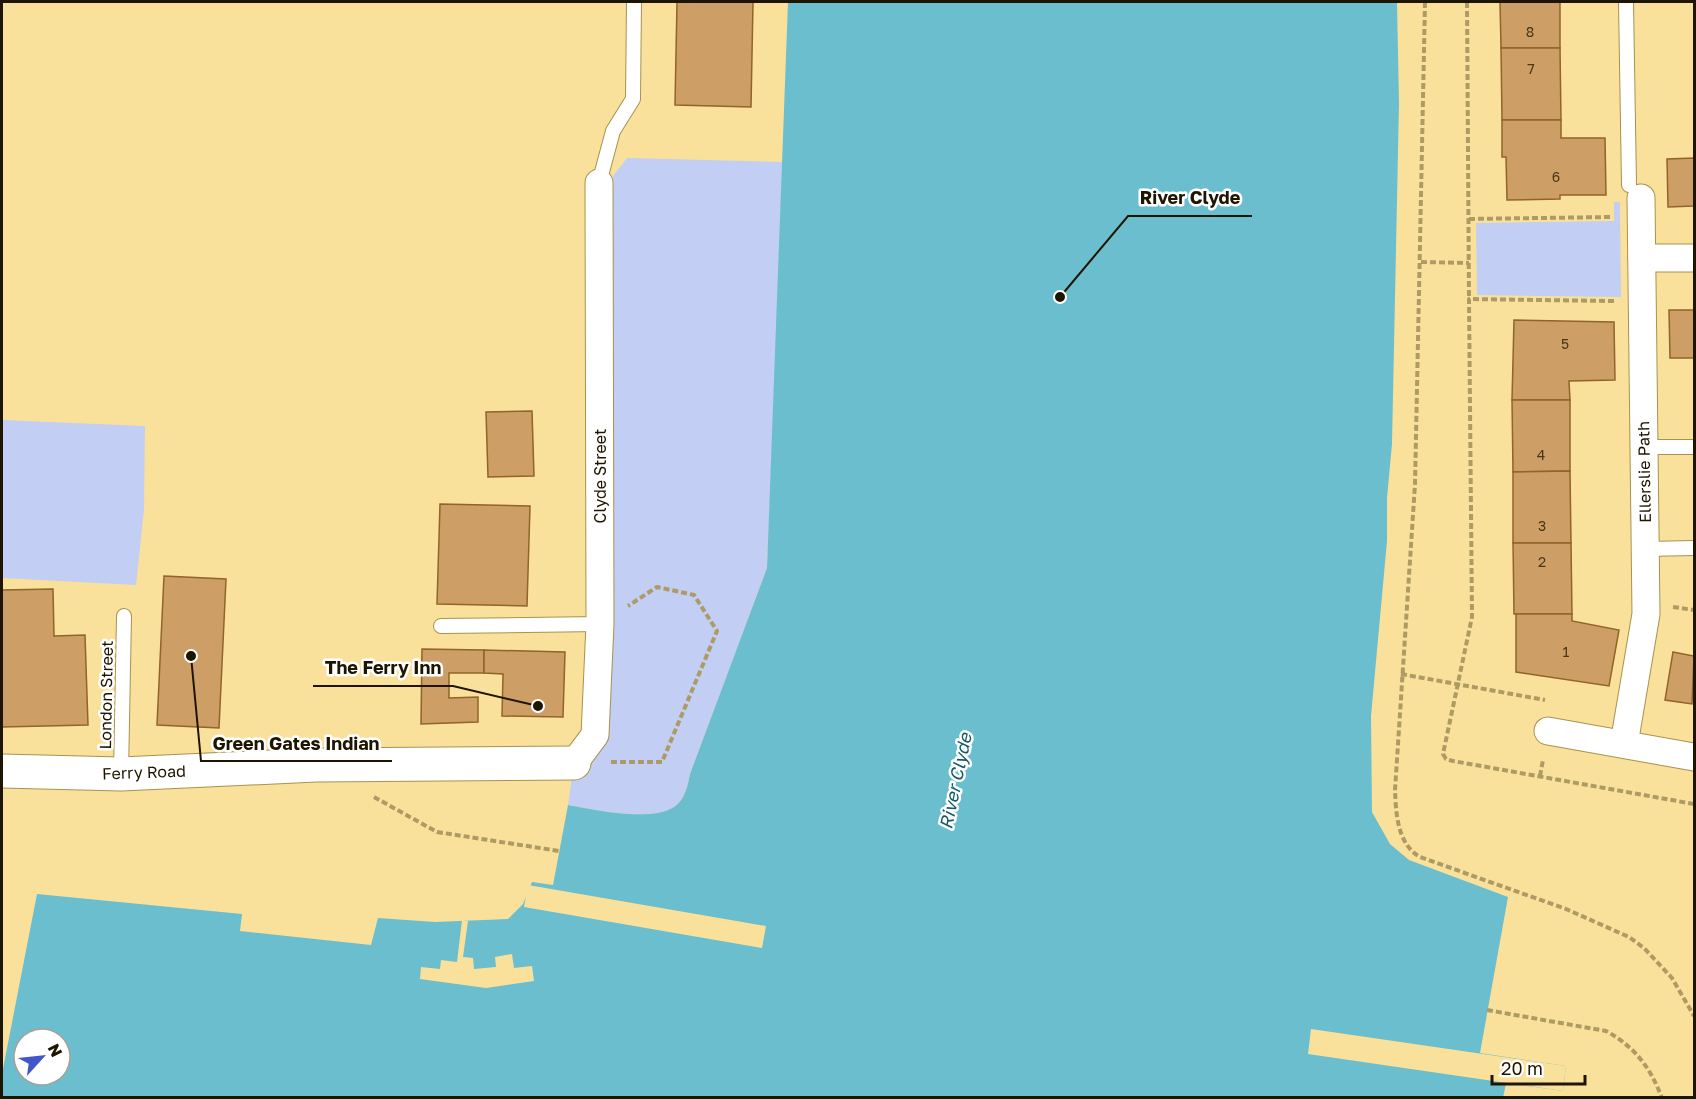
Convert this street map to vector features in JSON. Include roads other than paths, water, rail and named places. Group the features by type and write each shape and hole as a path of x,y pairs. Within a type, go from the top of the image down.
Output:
{"main road":[{"name":"Ferry Road","path":"2,771 121,774 316,765 574,763"}],"street":[{"name":"Clyde Street","path":"574,763 595,735 600,624 599,183"},
{"name":"Ellerslie Path","path":"1624,744 1645,626 1642,258 1635,192"},
{"path":"1642,258 1695,258"},
{"path":"1548,731 1695,757"}],"lane":[{"path":"599,183 613,131 633,99 634,2"},
{"name":"Ellerslie Path","path":"1626,2 1635,192"},
{"path":"1644,447 1695,447"},
{"path":"1645,549 1695,548"},
{"name":"London Street","path":"121,774 124,616"},
{"path":"441,626 600,624"}],"water":[{"path":"788,2 1397,2 1399,103 1392,444 1387,498 1387,541 1371,716 1372,812 1390,844 1409,860 1508,897 1480,1053 1566,1066 1563,1091 1506,1083 1503,1098 2,1098 2,1074 37,894 242,914 240,931 371,945 378,918 435,922 508,919 523,904 532,882 553,885 568,805 592,810 637,814 664,811 674,807 681,800 767,568"}],"place":[{"name":"River Clyde","path":"1060,297"},
{"name":"Green Gates Indian","path":"191,656"},
{"name":"The Ferry Inn","path":"538,706"}]}
